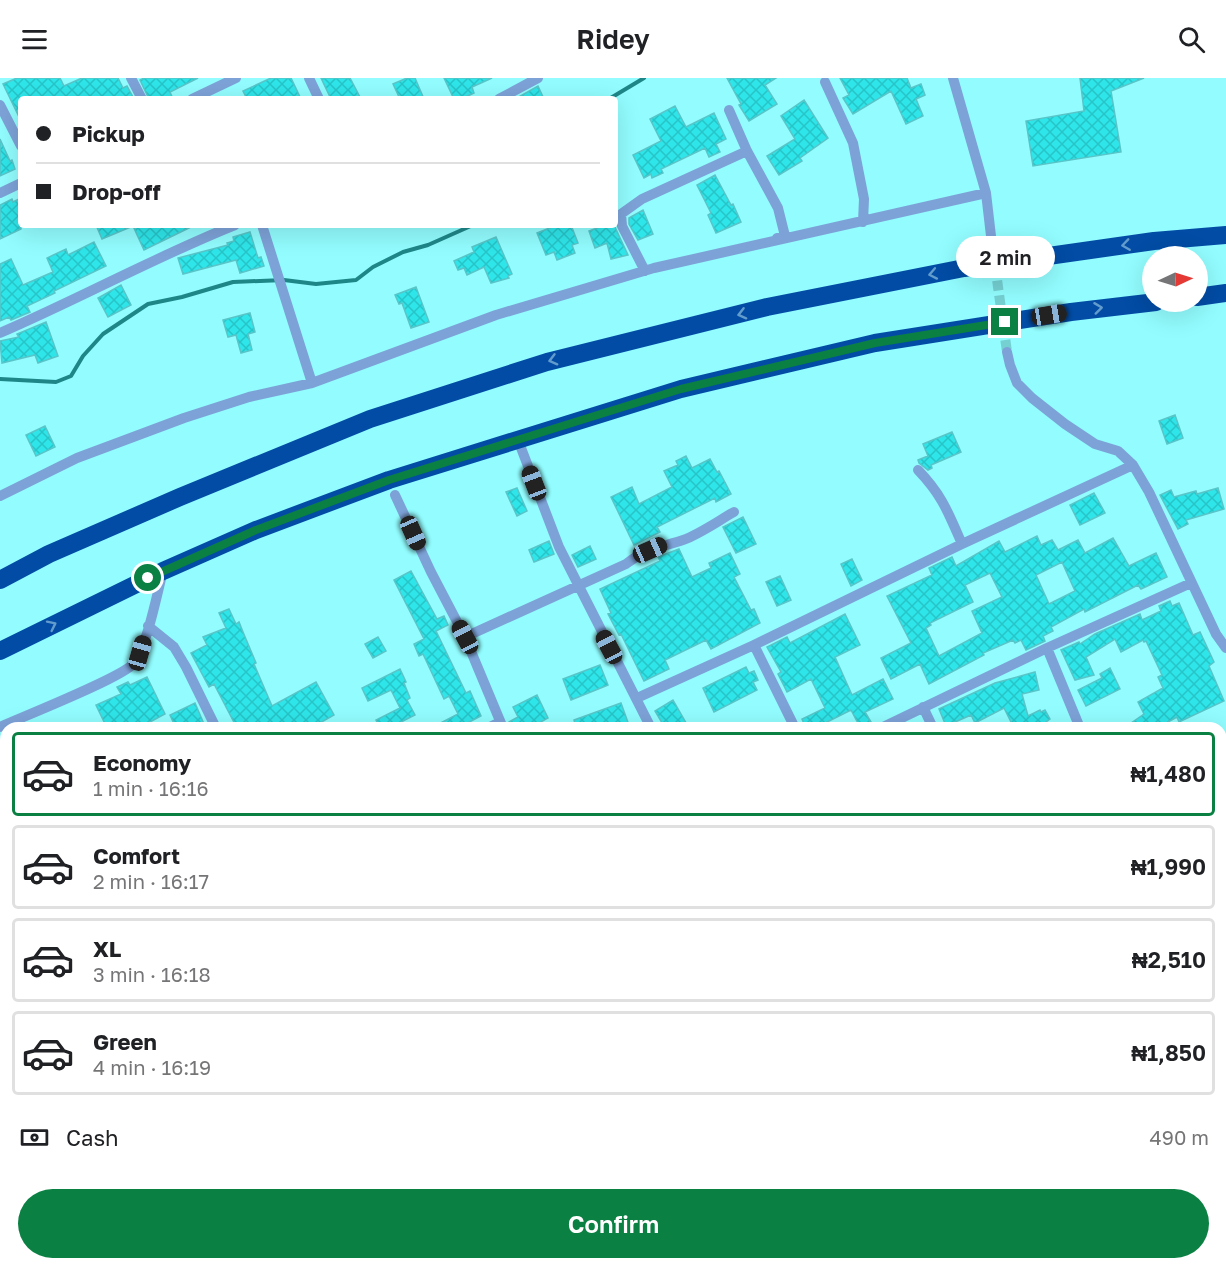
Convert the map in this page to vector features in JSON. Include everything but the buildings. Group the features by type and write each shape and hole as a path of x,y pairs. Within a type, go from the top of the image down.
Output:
{"highway":[{"path":"0,579 49,554 180,497 370,419 547,362 767,308 964,268 1154,241 1226,235"},
{"path":"1208,295 1226,293"},
{"path":"0,651 163,571 256,530 389,480 681,389 875,343 1071,312 1142,304"}],"street":[{"path":"131,78 140,96"},
{"path":"198,96 236,78"},
{"path":"309,78 318,96"},
{"path":"505,96 538,78"},
{"path":"953,78 986,193 991,236"},
{"path":"825,82 853,143 864,199 863,222"},
{"path":"0,105 18,140"},
{"path":"729,110 747,151 778,208 785,236 763,243"},
{"path":"645,271 622,226 621,214 642,200 747,151"},
{"path":"0,193 18,184"},
{"path":"0,496 77,458 184,418 249,397 312,383 496,315 645,271 986,193"},
{"path":"0,333 197,240 227,228"},
{"path":"263,228 312,383"},
{"path":"1007,352 1017,383 1032,398 1095,444 1118,452 1133,465 1149,492 1216,634 1226,648"},
{"path":"518,440 558,547 648,722"},
{"path":"637,698 754,645 962,543 1133,465"},
{"path":"918,470 940,496 962,543"},
{"path":"396,495 431,572 465,637 500,722"},
{"path":"465,637 665,544 684,540 734,512"},
{"path":"11,722 132,666 140,653 163,571"},
{"path":"893,722 1047,648 1191,583"},
{"path":"148,626 174,647 213,722"},
{"path":"754,645 792,722"},
{"path":"1047,648 1078,722"},
{"path":"923,707 930,722"}],"waterway":[{"path":"614,96 644,78"},
{"path":"0,379 56,382 71,376 83,356 103,334 148,304 233,282 284,280 316,284 356,280 373,267 403,252 428,245 466,228"}],"tunnel":[{"path":"991,236 1007,352"}],"route":[{"path":"148,578 256,530 389,480 681,389 875,343 1005,322"}]}
